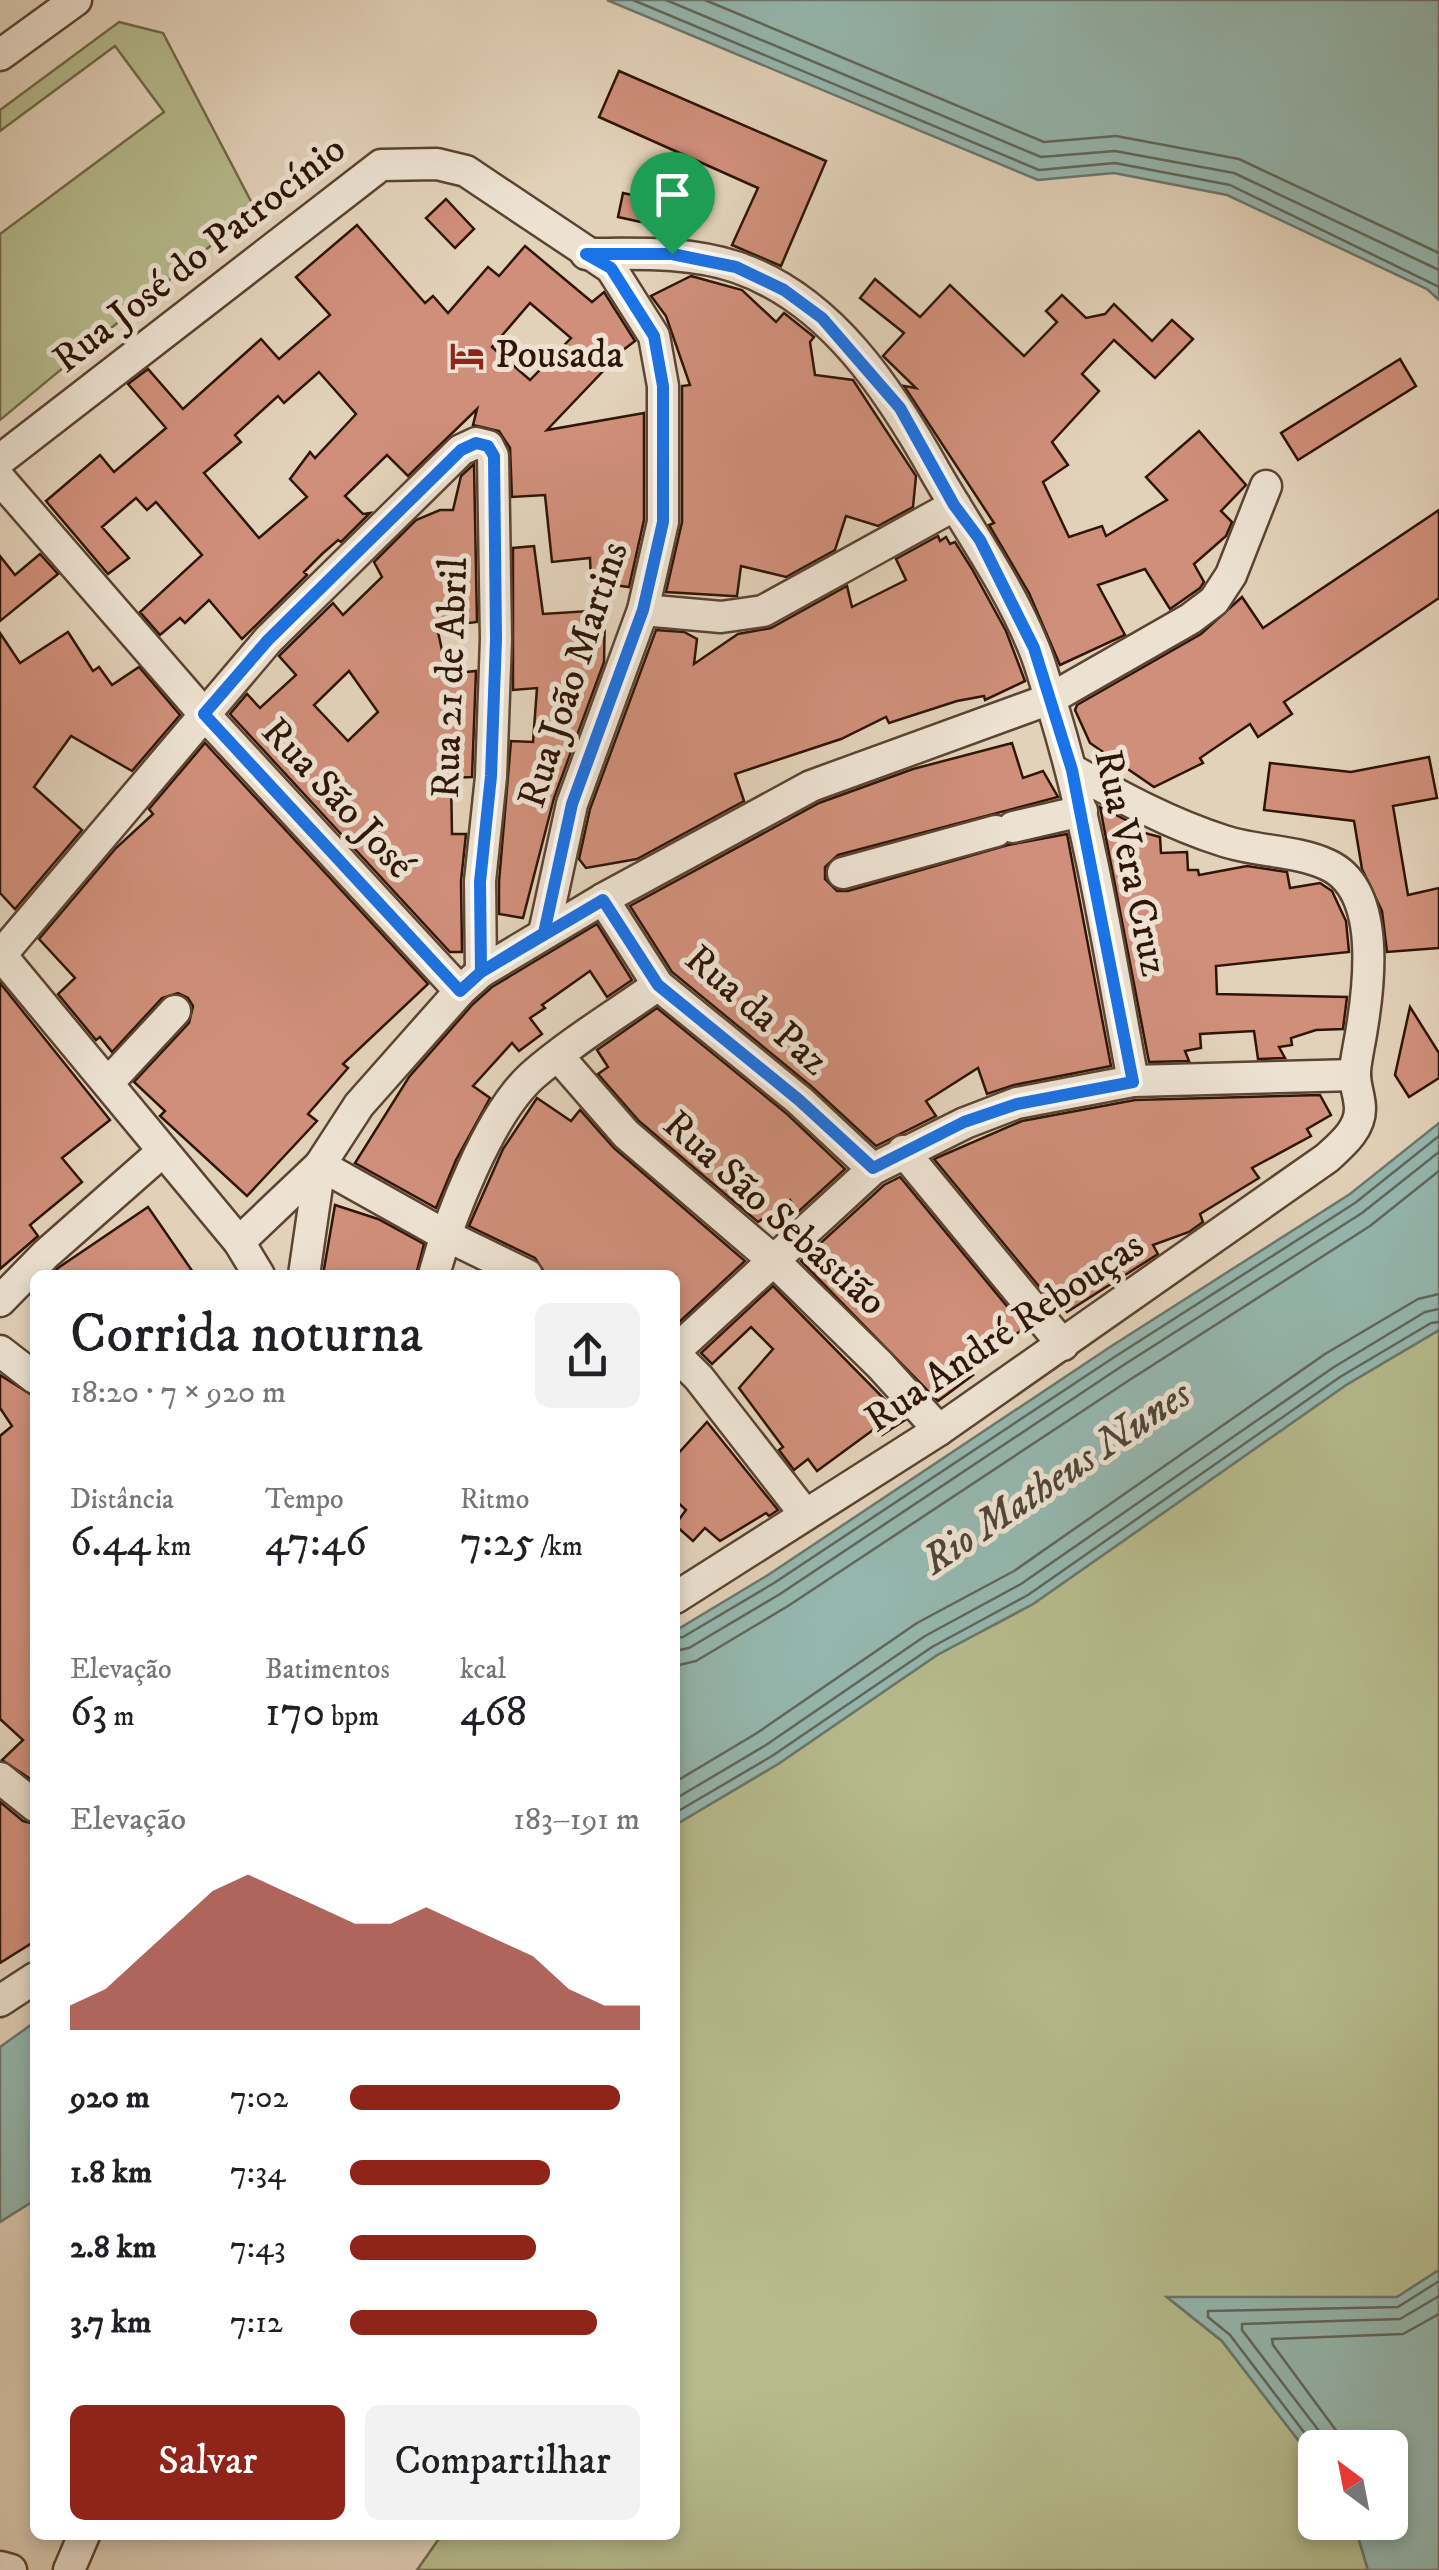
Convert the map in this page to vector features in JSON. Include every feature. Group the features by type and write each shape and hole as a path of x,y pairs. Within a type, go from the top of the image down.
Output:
{"street":[{"path":"0,55 76,0"},
{"name":"Rua José do Patrocínio","path":"0,460 381,165 436,164 466,170"},
{"name":"Rua João Martins","path":"466,170 611,268 637,303 654,336 663,386 663,522 643,610 572,804 544,933"},
{"name":"Rua Vera Cruz","path":"586,254 672,254 736,267 784,290 822,318 900,408 1001,580 1034,648 1082,811 1133,1082"},
{"name":"Rua 21 de Abril","path":"204,714 268,640 461,450 476,443 488,446 494,456 496,639 491,776 471,982"},
{"name":"Rua São José","path":"0,480 204,714 471,982"},
{"path":"239,1242 320,1165 360,1106 471,982 544,933 811,786 1050,699 1214,602 1231,575 1266,486"},
{"path":"643,610 721,617 762,611 954,505"},
{"path":"204,714 4,965 239,1242 256,1270"},
{"path":"680,1348 873,1168 903,1150 1017,1104 1133,1082 1354,1074 1369,987 1370,949 1355,892 1346,878 1330,866 1312,860 1209,836 1144,810 1072,770"},
{"path":"843,873 1082,811"},
{"name":"Rua da Paz","path":"603,900 658,985 799,1100 873,1168"},
{"path":"435,1270 445,1235 492,1130 509,1102 530,1077 658,985"},
{"path":"108,1084 176,1011"},
{"name":"Rua São Sebastião","path":"558,1056 626,1134 772,1259 880,1365 938,1430"},
{"name":"Rua André Rebouças","path":"680,1595 938,1430 1327,1158 1352,1133 1361,1112 1354,1074"},
{"path":"903,1150 1063,1345"},
{"path":"30,1270 162,1151"},
{"path":"320,1165 516,1270"},
{"path":"305,1270 320,1165"},
{"path":"0,1301 30,1270"},
{"path":"0,1351 30,1374"},
{"path":"680,1358 805,1514"},
{"path":"0,1778 30,1802"},
{"path":"0,2001 30,1981"},
{"path":"70,2570 82,2540"},
{"path":"0,2567 11,2570"}],"green space":[{"path":"119,22 163,33 255,209 0,420 0,234 164,112 115,46 0,131 0,110"},
{"path":"1439,1330 1439,2270 1397,2297 1168,2298 1222,2341 1298,2440 1298,2540 1359,2540 1368,2570 417,2570 438,2540 680,2540 680,1822 778,1764 937,1655 1033,1604 1346,1385"}],"water":[{"path":"607,0 1439,0 1439,300 1427,289 1227,195 1114,173 1038,180"},
{"name":"Rio Matheus Nunes","path":"1439,1123 1439,1330 1346,1385 1033,1604 937,1655 778,1764 680,1822 680,1628 768,1575 1110,1347 1350,1194"},
{"path":"30,2026 30,2203 0,2222 0,2047"},
{"path":"1439,2270 1439,2570 1368,2570 1359,2540 1408,2540 1408,2430 1298,2430 1298,2440 1222,2341 1167,2297 1397,2297"}],"building":[{"path":"619,71 826,161 781,266 732,245 758,188 599,117"},
{"path":"623,193 646,198 641,222 618,217"},
{"path":"446,199 474,229 455,248 426,218"},
{"path":"357,225 425,303 433,296 448,313 488,267 499,276 525,246 592,302 604,292 635,341 602,366 605,369 547,430 644,413 644,520 629,587 591,582 590,558 552,562 545,495 512,497 510,448 499,431 473,425 477,409 408,476 387,455 345,496 363,514 370,513 341,542 338,540 322,554 304,572 307,575 242,639 209,600 185,623 180,618 160,635 140,612 202,555 156,502 147,510 136,498 102,527 129,558 108,574 46,501 100,455 114,472 166,428 128,384 148,369 183,409 261,339 279,359 330,315 296,277","holes":["530,303 571,338 530,380 492,347","319,372 356,414 315,458 310,452 290,479 307,497 259,538 204,473 241,442 235,435 278,396 284,403"]},
{"path":"691,276 742,290 776,322 784,313 814,337 810,342 815,375 853,380 916,476 913,507 878,526 846,516 835,550 786,577 741,566 737,596 666,592 682,522 682,386 690,385 666,316 651,296"},
{"path":"875,279 920,317 950,285 1024,356 1057,322 1046,311 1062,295 1086,318 1105,314 1114,304 1152,341 1172,320 1193,339 1155,378 1114,340 1082,374 1099,391 1052,442 1068,465 1043,482 1069,537 1102,526 1106,536 1167,500 1146,477 1199,431 1246,485 1221,511 1232,522 1226,536 1194,564 1204,582 1200,588 1170,609 1145,569 1098,585 1125,635 1060,665 1029,593 989,525 994,523 904,386 916,388 883,356 904,333 860,298"},
{"path":"1400,359 1416,386 1298,460 1281,433"},
{"path":"474,464 477,622 437,627 447,674 476,671 472,777 451,778 452,834 466,834 461,881 462,952 450,952 230,714 247,694 260,708 296,675 279,656 333,603 343,615 382,577 374,562 416,520 440,510 453,510 461,476","holes":["349,671 378,712 348,741 314,705"]},
{"path":"1439,510 1439,598 1284,702 1292,714 1258,737 1250,724 1200,758 1203,763 1154,787 1090,743 1075,710 1077,705 1201,634 1242,597 1263,628"},
{"path":"938,536 940,541 946,537 950,544 955,542 972,569 1006,631 1025,681 985,700 984,696 957,701 889,723 886,717 841,739 735,774 744,801 637,859 586,868 579,859 590,809 656,630 684,632 697,639 694,664 738,634 771,628 847,586 852,607 906,580 896,559"},
{"path":"534,546 543,614 605,610 604,662 554,798 523,918 499,914 499,882 511,741 533,742 537,688 513,690 513,548"},
{"path":"40,554 58,574 0,621 0,556 15,575"},
{"path":"68,632 93,671 99,667 112,685 139,667 180,715 132,771 71,736 34,787 82,830 15,909 0,893 0,633 20,663"},
{"path":"205,743 428,984 343,1064 348,1068 308,1114 317,1121 247,1196 160,1116 165,1111 134,1082 189,1023 193,1006 188,998 178,993 162,998 112,1052 100,1037 96,1040 58,994 75,978 39,939 116,848 153,814 149,809"},
{"path":"1012,743 1023,778 1043,771 1058,797 838,855 825,867 825,879 837,891 848,891 1008,845 1067,834 1111,1066 987,1094 978,1068 926,1101 936,1116 876,1146 811,1086 672,972 630,906 819,803 913,769"},
{"path":"1429,757 1437,798 1393,806 1408,895 1439,888 1439,948 1387,952 1382,911 1362,869 1354,821 1264,810 1270,763 1351,772"},
{"path":"1100,807 1140,827 1141,832 1160,837 1161,853 1187,852 1188,870 1198,870 1199,875 1247,866 1287,872 1290,888 1320,883 1332,891 1346,921 1349,952 1216,966 1217,994 1347,997 1343,1029 1316,1030 1291,1038 1292,1045 1279,1047 1285,1058 1258,1059 1254,1031 1200,1034 1201,1048 1185,1051 1189,1061 1149,1062"},
{"path":"597,924 632,980 607,997 590,971 530,1018 542,1034 519,1051 512,1043 473,1086 490,1098 456,1160 436,1208 355,1163 409,1077 473,1004 492,987"},
{"path":"0,983 110,1120 62,1158 82,1182 30,1225 38,1236 0,1269"},
{"path":"1410,1007 1439,1053 1439,1078 1409,1097 1395,1075"},
{"path":"657,1008 787,1114 845,1169 798,1212 790,1200 758,1222 639,1121 598,1074 608,1067 597,1050"},
{"path":"1320,1095 1331,1115 1307,1129 1311,1136 1252,1168 1259,1178 1200,1214 1203,1222 1189,1232 1153,1245 1158,1254 1067,1312 1061,1303 1056,1307 934,1159 1022,1121 1135,1100"},
{"path":"537,1098 571,1121 580,1110 614,1148 745,1261 680,1321 680,1270 543,1270 535,1258 469,1226 503,1149"},
{"path":"900,1177 1025,1328 966,1368 973,1375 938,1401 801,1261 884,1185"},
{"path":"335,1205 378,1219 424,1244 417,1270 324,1270"},
{"path":"148,1207 192,1270 56,1270"},
{"path":"773,1286 905,1420 882,1435 877,1427 817,1471 808,1459 794,1470 779,1450 783,1447 739,1388 773,1349 751,1327 712,1364 701,1353"},
{"path":"0,1375 30,1394 30,1779 2,1760 23,1740 0,1719 0,1436 12,1426 0,1408"},
{"path":"707,1422 778,1510 769,1516 766,1513 720,1541 705,1528 693,1541 680,1529 680,1518 686,1510 680,1505 680,1452"},
{"path":"0,1802 30,1823 30,1944 0,1963"}],"place":[{"name":"Pousada","path":"467,356"}],"route":[{"path":"672,254 586,254 611,268 637,303 654,336 663,386 663,522 643,610 572,804 544,933 481,972 460,991 204,714 268,640 461,450 476,443 488,446 494,456 496,639 491,776 480,882 481,972 603,900 658,985 799,1100 873,1168 964,1122 1017,1104 1133,1082 1072,770 1034,648 980,540 954,505 900,408 822,318 784,290 736,267 672,254"}]}
